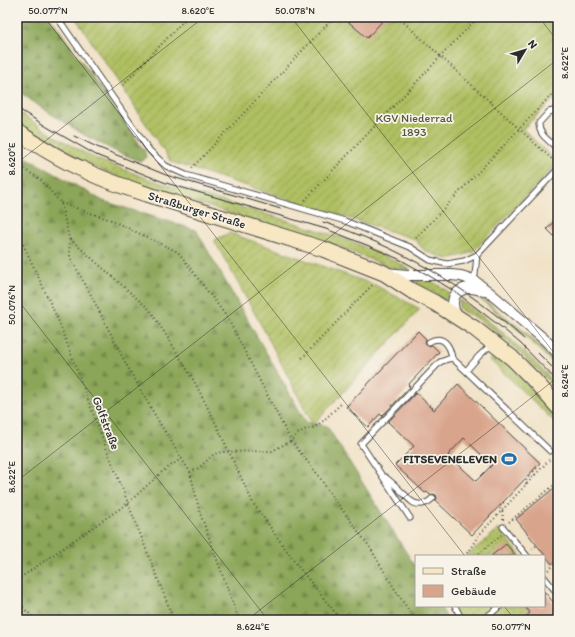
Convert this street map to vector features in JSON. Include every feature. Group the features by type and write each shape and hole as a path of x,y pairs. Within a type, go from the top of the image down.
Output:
{"main road":[{"name":"Straßburger Straße","path":"17,132 50,153 82,170 113,183 323,249 412,291 456,316 512,358 558,407"}],"street":[{"name":"Straßburger Straße","path":"381,276 451,275 467,277 490,293 558,353"},
{"name":"Straßburger Straße","path":"456,316 452,304 460,290 472,288 490,293"}],"lane":[{"path":"57,17 149,150 166,166 186,175 345,221 410,247 430,260 447,264 464,261 477,255 558,169"},
{"path":"558,114 553,111 549,112 538,122 538,128 541,133 558,149"},
{"path":"473,280 477,255"},
{"path":"428,342 436,339 445,343 450,349 452,358 552,453"},
{"path":"466,371 493,343"},
{"path":"410,518 361,444 440,362 452,358"},
{"path":"380,472 416,504 427,503 433,498"},
{"path":"505,529 526,555"},
{"path":"545,576 558,594"},
{"path":"456,607 462,620"},
{"path":"483,620 499,607"}],"path":[{"path":"123,85 187,17"},
{"path":"192,168 334,17"},
{"path":"398,17 558,165"},
{"path":"306,200 478,17"},
{"path":"416,238 558,88"},
{"path":"17,165 40,179 61,203 69,238 70,257 137,384 156,418 190,472 200,513 239,620"},
{"path":"61,203 111,220 178,252 227,317 291,441 319,476 369,546 396,592 415,620"},
{"name":"Golfstraße","path":"17,234 59,322 100,432 174,620"},
{"path":"69,238 150,310 194,381 254,503 297,565 341,620"},
{"path":"302,358 381,276"},
{"path":"190,472 199,468 214,454 222,452 272,451 291,441 296,435 304,430 315,427 324,422 341,404"},
{"path":"430,405 433,407 432,408"},
{"path":"466,555 479,535 527,484 552,453"},
{"path":"17,580 128,502 163,471 182,459"},
{"path":"535,475 533,472 538,467 537,466"},
{"path":"527,484 524,482 530,474"},
{"path":"512,520 558,482"},
{"path":"502,510 499,508 504,502"},
{"path":"477,555 505,529"},
{"path":"545,574 557,562"},
{"path":"17,602 36,620"}],"green space":[{"path":"17,17 50,17 144,150 146,157 144,160 140,161 117,152 86,136 17,90"},
{"name":"KGV Niederrad 1893","path":"75,17 558,17 558,104 553,100 523,129 558,163 473,252 447,259 425,251 414,239 171,162"},
{"path":"17,111 48,132 94,158 154,181 339,237 358,244 411,270 392,268 339,247 129,182 77,159 42,140 17,123"},
{"path":"17,152 103,201 196,230 306,422 327,426 415,566 415,607 441,607 448,620 17,620"},
{"path":"230,233 375,285 420,309 313,425 265,332 214,240"},
{"path":"428,279 449,292 447,298 445,300 412,280"},
{"path":"470,291 478,295 526,333 558,365 558,368 524,335"},
{"path":"459,300 499,329 535,362 558,386 558,391 499,334 475,317 462,311 459,308"},
{"path":"495,356 499,356 544,402 558,418 558,425 490,360"},
{"path":"499,529 520,555 467,555"},
{"path":"450,607 525,607 530,613 522,620 457,620"}],"building":[{"path":"343,17 386,17 367,38"},
{"path":"558,217 558,240 547,229"},
{"path":"418,331 426,339 426,345 432,345 439,352 408,385 410,387 382,416 380,414 368,427 346,407"},
{"path":"458,384 540,463 472,535 436,501 436,495 430,495 427,492 425,493 395,465 414,446 388,422 416,393 434,410","holes":["464,438 492,465 476,481 448,455"]},
{"path":"558,485 558,559 552,564 516,519"},
{"path":"506,544 515,555 492,555"},
{"path":"545,592 558,608 558,620 522,620 530,613 525,607 545,607"}],"tram line":[{"path":"17,108 96,155 166,183 326,229 401,260 457,293 501,327 521,344 558,382"},
{"path":"74,136 166,175 281,209"},
{"path":"323,222 378,243 430,270 479,302 524,339"},
{"path":"538,353 558,373"}],"place":[{"name":"FITSEVENELEVEN","path":"509,459"}]}
